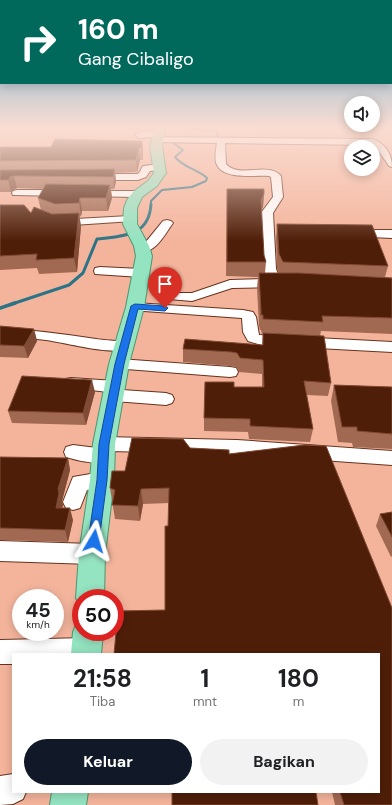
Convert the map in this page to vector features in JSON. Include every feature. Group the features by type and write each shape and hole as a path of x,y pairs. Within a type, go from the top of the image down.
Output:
{"main road":[{"path":"90,589 92,554 102,480 104,450 119,364 135,306 144,256 143,248 132,228 129,219 131,205 136,194 157,178 160,167"},
{"path":"68,805 70,793"}],"street":[{"path":"223,166 226,169 244,174 273,174 276,176 279,196 268,210 272,232 270,269 275,282"},
{"path":"85,177 138,177 143,175 146,168 160,167"},
{"path":"17,193 136,194"},
{"path":"49,219 54,223 129,219"},
{"path":"143,248 149,246 168,223"},
{"path":"339,233 392,234"},
{"path":"100,271 141,273"},
{"path":"174,296 192,297 230,284 275,282 291,283"},
{"path":"135,306 248,315 250,318 250,332 253,338 261,340 392,347"},
{"path":"0,332 44,335 98,344 124,346"},
{"path":"119,364 230,372"},
{"path":"63,382 166,398"},
{"path":"73,452 237,447 392,458"},
{"path":"73,502 80,483 102,480"},
{"path":"0,551 92,554"},
{"path":"0,652 87,645"},
{"path":"0,791 12,789"}],"building":[{"path":"115,169 113,177 14,176 10,177 8,180 0,180 0,170"},
{"path":"46,184 110,185 106,198 80,198 79,203 55,204 38,198"},
{"path":"227,189 264,189 264,194 261,200 264,255 266,262 227,262"},
{"path":"0,205 24,205 31,213 34,207 52,214 79,213 74,258 36,260 37,254 0,256"},
{"path":"277,224 372,225 388,266 283,262 279,254"},
{"path":"259,273 299,273 392,278 392,318 322,316 323,322 263,319 263,315 261,315"},
{"path":"0,326 34,329 24,346 0,345"},
{"path":"263,333 324,336 331,383 304,381 313,429 250,426 250,419 204,418 205,382 234,382 234,387 264,387 263,360 240,358 237,353 231,352 183,349 185,339 263,345"},
{"path":"22,376 92,380 83,413 8,411"},
{"path":"334,385 392,387 392,434 357,431 357,427 342,427"},
{"path":"132,438 183,439 190,448 229,450 229,454 304,445 326,446 392,608 392,805 344,805 340,793 380,793 380,653 114,653 115,641 124,641 124,611 165,610 165,526 168,526 169,488 141,489 138,506 112,505 115,490 110,488 112,471 125,471"},
{"path":"0,457 68,458 58,489 59,493 56,508 70,508 65,530 0,528"},
{"path":"392,512 392,537 380,514"},
{"path":"172,793 316,793 318,805 172,805"}],"waterway":[{"path":"151,204 151,201 162,190 192,187 206,181 207,178 203,175 185,166"},
{"path":"0,308 69,285 83,273 97,239 125,235 140,229 149,215 151,204"}],"route":[{"path":"94,541 102,480 104,444 119,364 135,306 165,308"}]}
